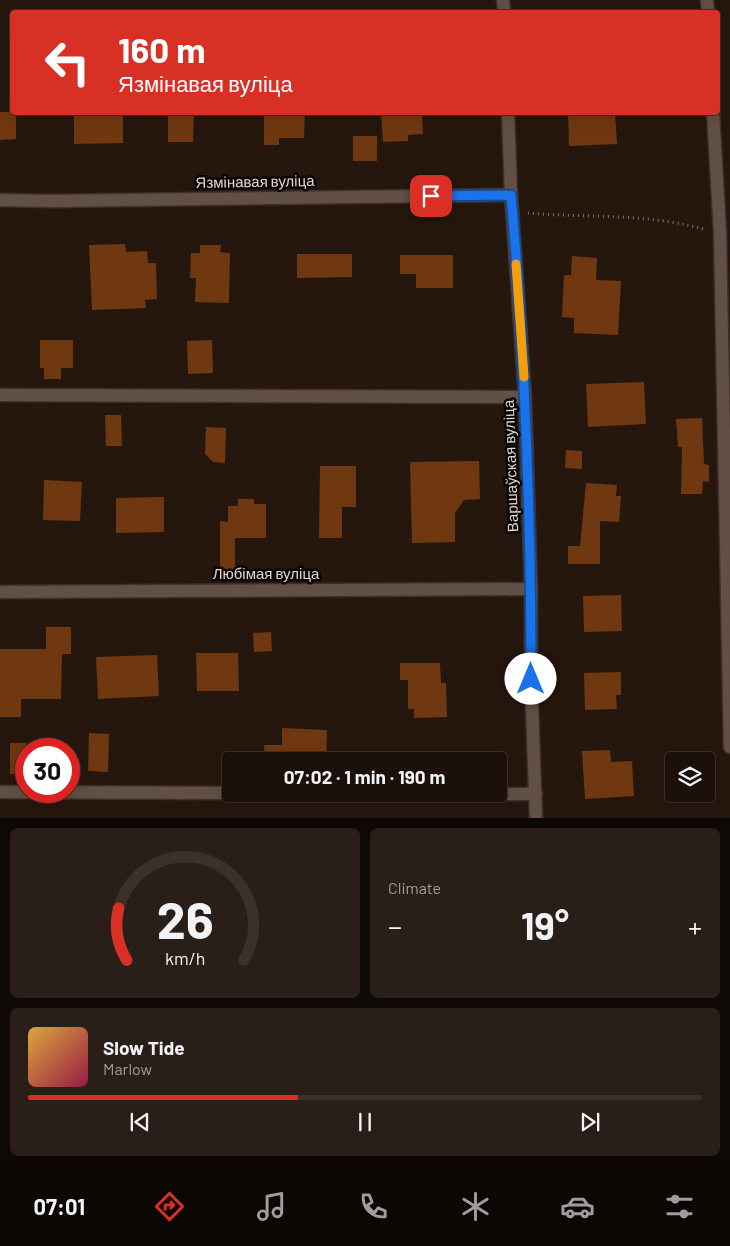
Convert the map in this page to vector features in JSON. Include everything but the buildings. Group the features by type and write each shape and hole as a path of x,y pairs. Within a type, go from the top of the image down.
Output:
{"street":[{"name":"Варшаўская вуліца","path":"508,115 512,212 525,397 536,818"},
{"path":"713,115 720,233 730,747"},
{"name":"Язмінавая вуліца","path":"0,200 52,201 511,195"},
{"path":"0,395 525,397"},
{"name":"Любімая вуліца","path":"0,592 531,589"},
{"path":"0,792 222,793"},
{"path":"507,794 536,794"}],"path":[{"path":"512,212 654,219 685,224 720,233"}],"slow traffic":[{"path":"516,264 524,377"}],"route":[{"path":"431,196 511,195 525,397 531,589 531,679"}]}
